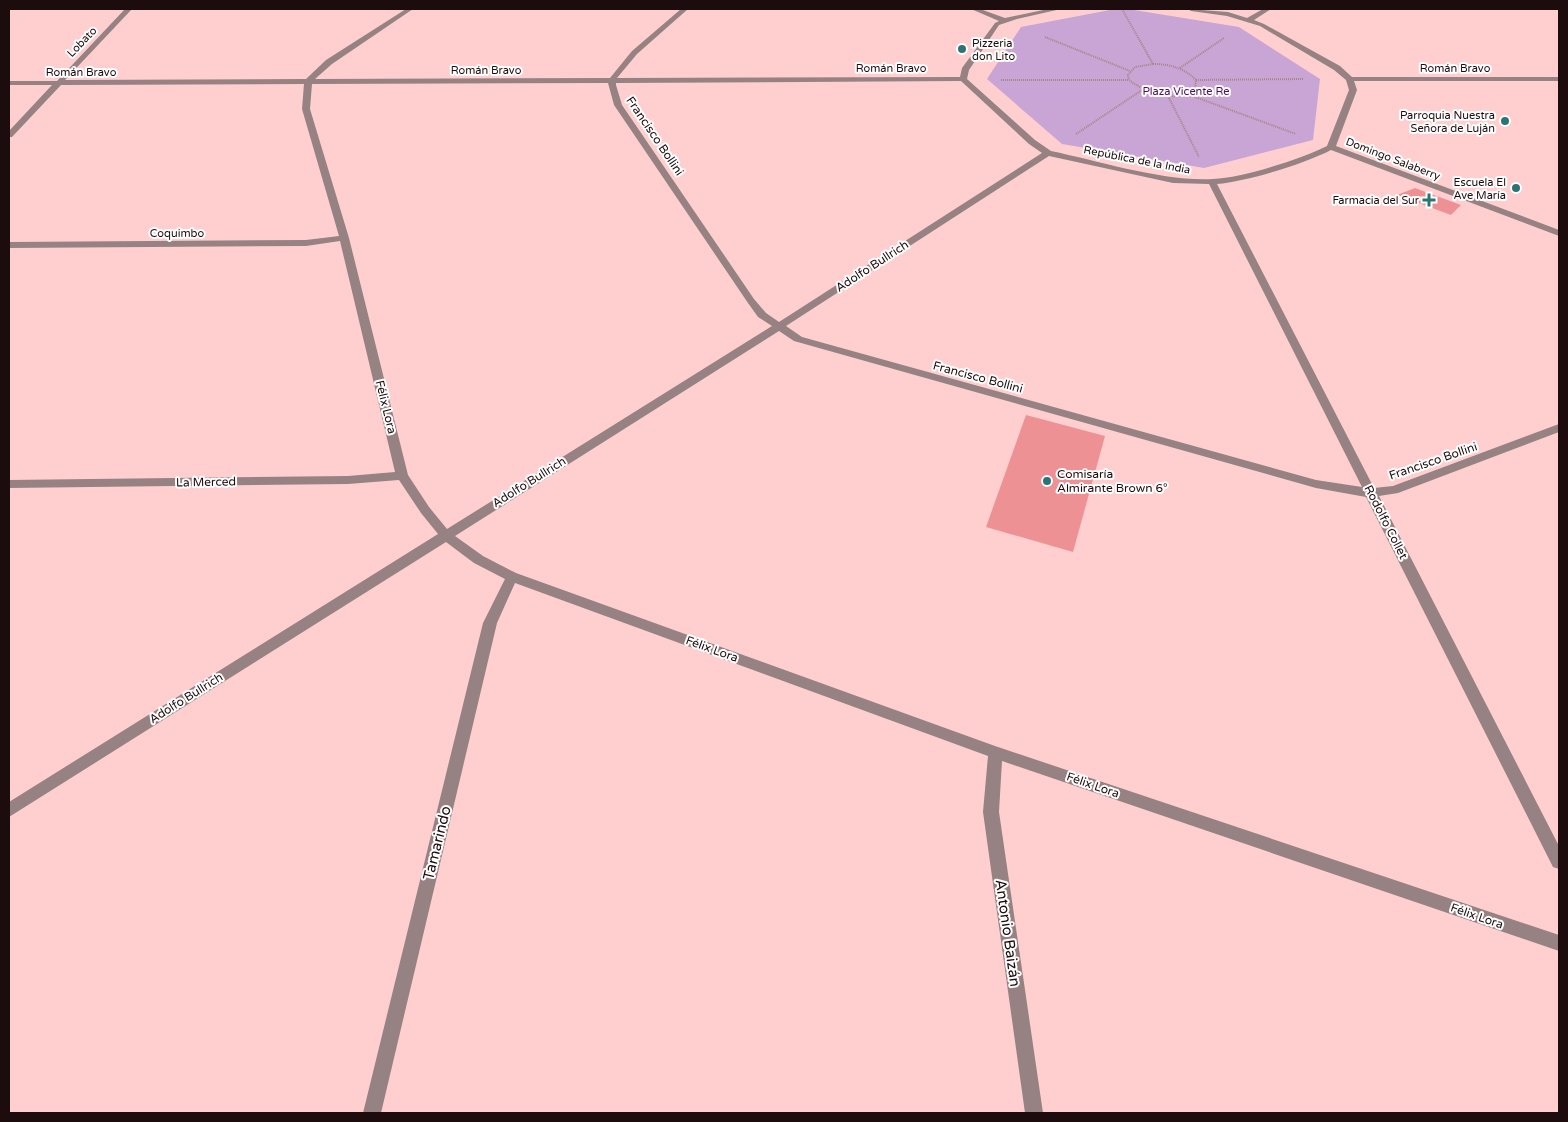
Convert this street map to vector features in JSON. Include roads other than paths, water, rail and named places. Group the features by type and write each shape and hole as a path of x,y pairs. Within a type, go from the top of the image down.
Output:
{"street":[{"name":"Lobato","path":"9,135 130,9"},
{"path":"308,82 329,62 410,9"},
{"path":"612,81 621,66 685,9"},
{"path":"974,9 1002,20"},
{"path":"963,79 965,70 997,24 1002,20 1058,9"},
{"path":"1191,9 1249,20 1262,25 1337,68 1350,79 1353,90 1332,147"},
{"path":"1249,20 1268,9"},
{"name":"Román Bravo","path":"9,83 963,79"},
{"name":"República de la India","path":"963,79 1032,142 1048,153 1173,180 1212,182 1239,178 1315,155 1332,147"},
{"name":"Román Bravo","path":"1350,79 1559,79"},
{"name":"Francisco Bollini","path":"612,81 613,93 618,105 751,300 762,315 798,339 1316,484 1371,493 1414,484 1559,428"},
{"name":"Félix Lora","path":"308,82 306,109 344,238 402,476 421,506 446,534 472,557 512,577 995,752 1559,943"},
{"name":"Domingo Salaberry","path":"1332,147 1559,234"},
{"name":"Adolfo Bullrich","path":"9,810 778,327 1048,153"},
{"name":"Rodolfo Collet","path":"1212,182 1559,862"},
{"name":"Coquimbo","path":"9,245 306,244 344,238"},
{"name":"La Merced","path":"9,484 348,480 402,476"},
{"name":"Tamarindo","path":"372,1113 490,623 512,577"},
{"name":"Antonio Baizán","path":"995,752 991,812 1034,1113"}],"place":[{"name":"Pizzeria don Lito","path":"962,49"},
{"name":"Parroquia Nuestra Señora de Luján","path":"1505,121"},
{"name":"Escuela El Ave María","path":"1516,188"},
{"name":"Farmacia del Sur","path":"1429,200"},
{"name":"Comisaría Almirante Brown 6°","path":"1047,481"}],"park label":[{"name":"Plaza Vicente Re","path":"1186,91"}]}
